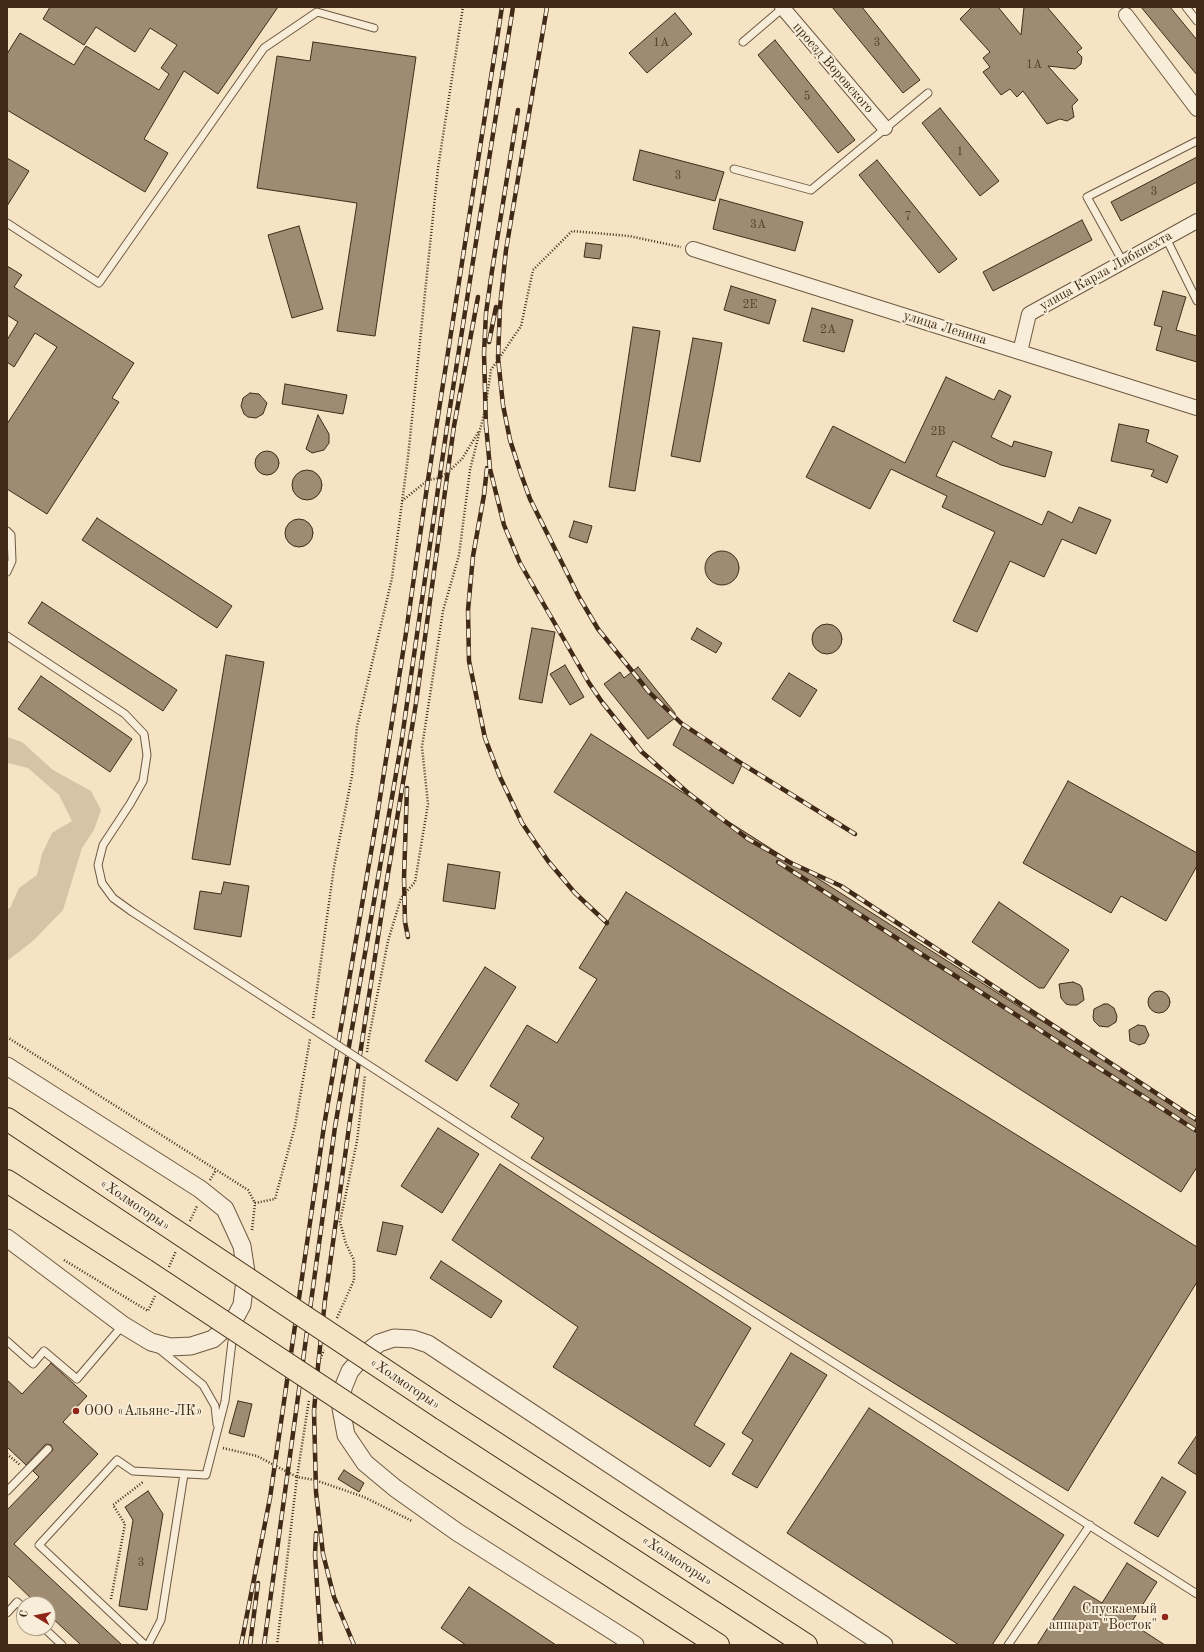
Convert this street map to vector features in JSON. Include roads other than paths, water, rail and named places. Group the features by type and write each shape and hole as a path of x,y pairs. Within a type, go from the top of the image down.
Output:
{"highway":[{"name":"«Холмогоры»","path":"7,1119 443,1409 806,1645"},
{"path":"7,1181 145,1270 435,1462 718,1645"}],"street":[{"name":"проезд Воровского","path":"783,8 885,128"},
{"path":"1126,15 1197,109"},
{"name":"улица Карла Либкнехта","path":"1020,352 1029,314 1197,221"},
{"name":"улица Ленина","path":"693,250 1197,408"},
{"path":"7,1066 200,1189 225,1209 242,1246 246,1272 242,1305 234,1320 213,1339 192,1346 170,1347 151,1342 123,1325 7,1238"},
{"path":"635,1645 457,1532 395,1488 365,1463 346,1435 341,1408 343,1388 350,1371 364,1355 379,1343 394,1338 413,1339 428,1344 884,1645"}],"lane":[{"path":"1186,7 1197,21"},
{"path":"743,42 783,8"},
{"path":"7,223 99,284 264,48 317,12 374,28"},
{"path":"734,169 811,190 928,93"},
{"path":"1123,262 1087,197 1197,141"},
{"path":"1166,238 1197,300"},
{"path":"7,531 11,535 12,561 7,572"},
{"path":"7,636 125,714 144,734 148,754 143,781 103,845 98,865 102,883 114,898 131,911 493,1146 1197,1594"},
{"path":"144,1645 39,1545 117,1460 133,1471 206,1475 225,1401 234,1320"},
{"path":"7,1341 33,1364 44,1351 77,1379 123,1325"},
{"path":"151,1342 203,1385 215,1406 218,1428"},
{"path":"7,1491 48,1449"},
{"path":"148,1645 161,1620 184,1474"},
{"path":"1008,1645 1090,1525"},
{"path":"7,1613 16,1603"},
{"path":"52,1636 62,1645"}],"railway":[{"path":"241,1645 270,1498 324,1126 376,823 502,7"},
{"path":"264,1645 335,1127 401,745 448,420 513,7"},
{"path":"547,7 506,250 500,307 498,358 503,405 510,440 530,499 579,597 598,629 649,692 681,723 744,765 855,834"},
{"path":"486,428 484,353 486,313 518,110"},
{"path":"354,1645 334,1597 323,1554 316,1492 314,1411 318,1366 325,1300 350,1120 416,703 454,426 478,297"},
{"path":"489,342 496,307"},
{"path":"486,424 490,469 504,525 520,563 589,683 602,702 642,752 687,792 748,839 791,863 841,886 1197,1120"},
{"path":"487,468 484,495 473,556 468,610 469,661 485,738 500,777 522,823 548,861 575,893 607,923"},
{"path":"407,788 404,878 405,922 408,937"},
{"path":"778,862 1197,1131"},
{"path":"316,1533 315,1555 321,1645"},
{"path":"250,1645 258,1583"}],"place":[{"name":"ООО «Альянс-ЛК»","path":"76,1411"},
{"name":"Спускаемый аппарат \"Восток\"","path":"1165,1617"}]}
